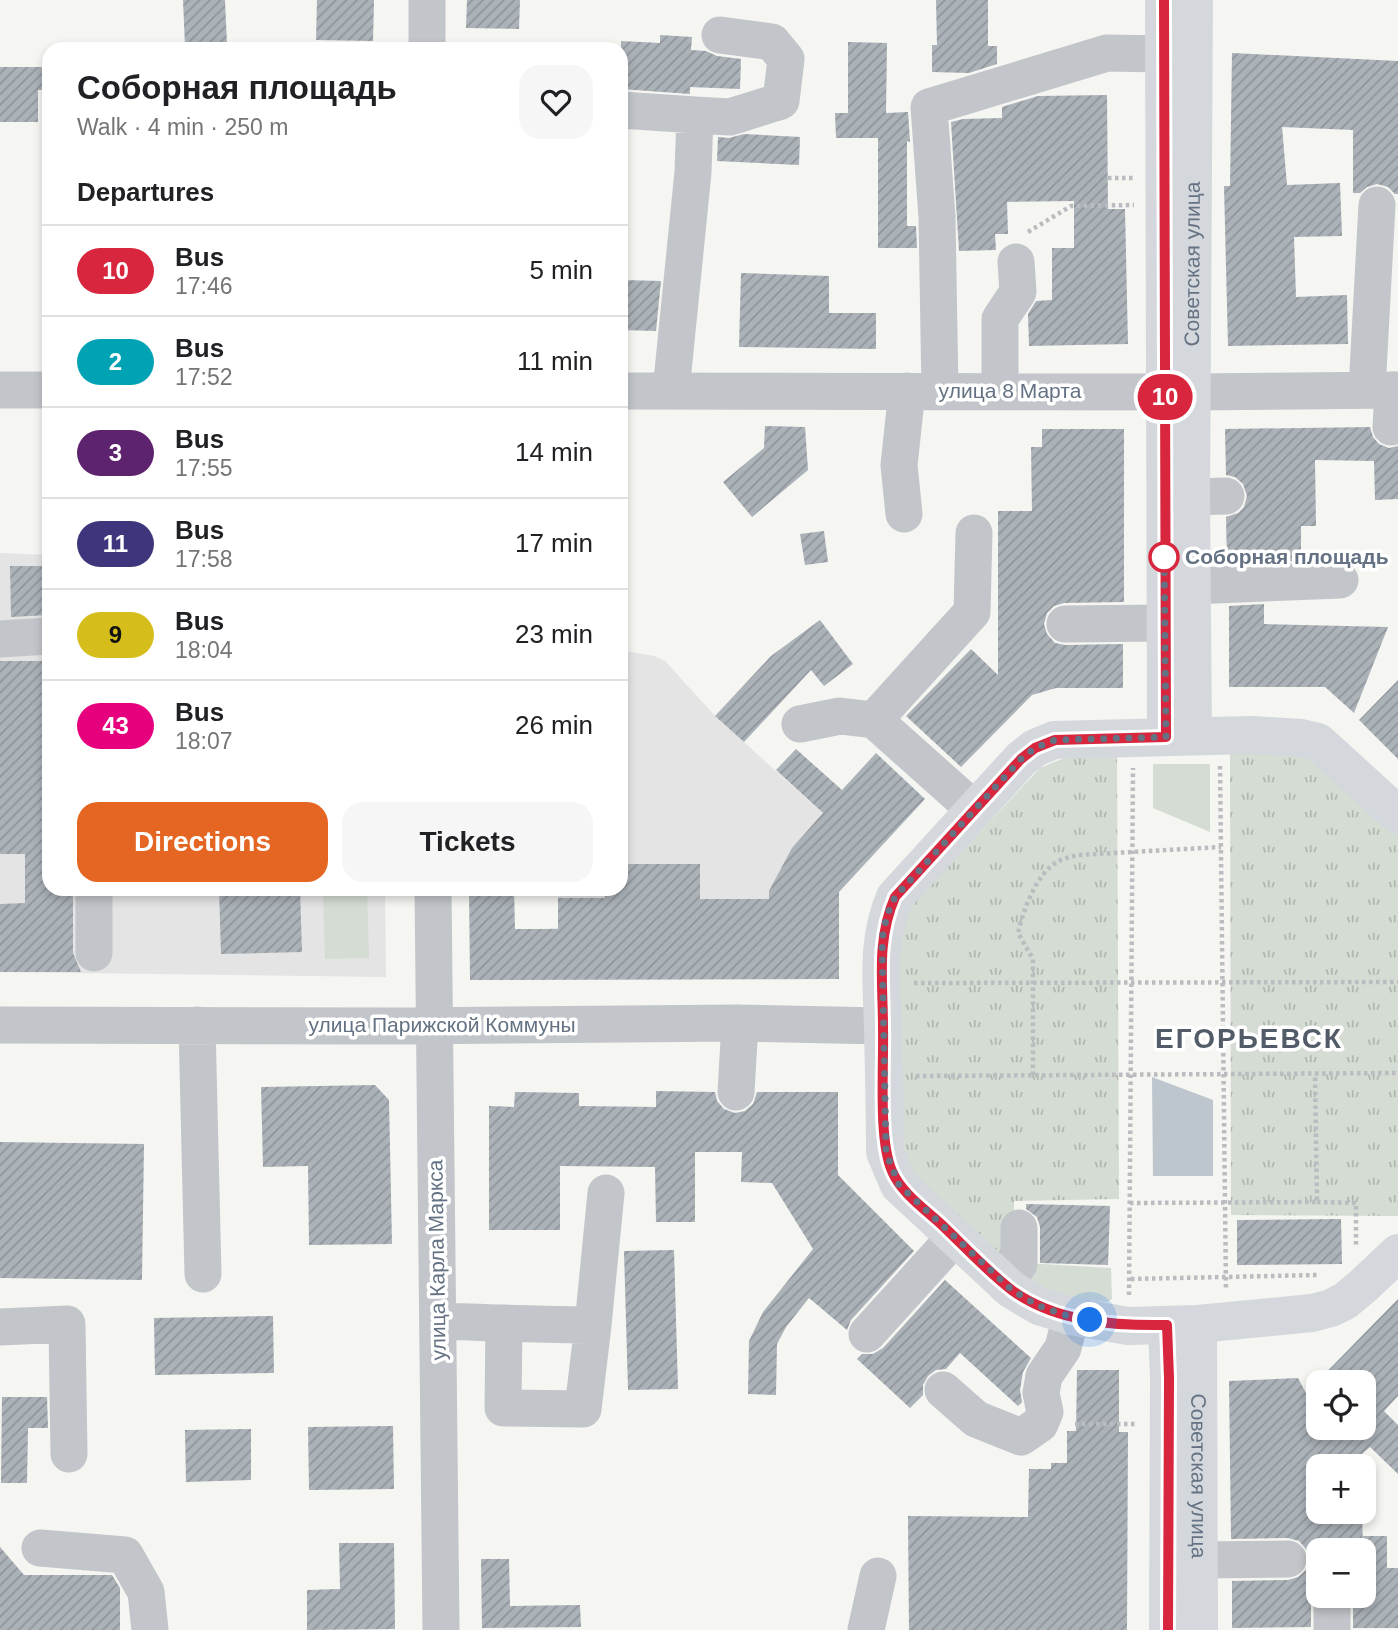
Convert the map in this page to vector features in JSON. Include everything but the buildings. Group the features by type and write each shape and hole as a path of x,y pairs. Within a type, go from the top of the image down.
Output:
{"main road":[{"name":"Советская улица","path":"1164,0 1178,392 1209,497 1191,586 1179,737"},
{"name":"Советская улица","path":"1179,737 1164,623 1178,392 1194,0"},
{"path":"1398,815 1318,742 1301,738 1251,735 1055,740 1035,748 1021,759 895,897 887,915 882,939 886,1152 892,1172 899,1185 1005,1284 1039,1306 1071,1317 1128,1326 1197,1317 1312,1313 1345,1301 1398,1253"},
{"name":"Советская улица","path":"1197,1317 1199,1630"},
{"name":"Советская улица","path":"1168,1630 1169,1378 1197,1317"}],"street":[{"path":"427,0 427,42"},
{"path":"628,110 730,117 781,100 786,59 772,42 720,35"},
{"path":"904,514 899,465 923,390 937,216 929,107 1107,53 1164,54"},
{"path":"671,391 693,172 695,115"},
{"path":"1377,205 1386,390 1391,428"},
{"path":"1000,391 1000,318 1018,292 1016,262"},
{"path":"0,390 42,390"},
{"name":"улица 8 Марта","path":"628,391 1386,390"},
{"path":"874,720 972,612 974,533"},
{"path":"1191,586 1340,580"},
{"path":"1065,624 1164,623"},
{"path":"0,639 42,636"},
{"path":"800,724 840,716 874,720 975,810"},
{"path":"94,896 94,953"},
{"name":"улица Карла Маркса","path":"433,896 442,1630"},
{"path":"736,1092 740,1023"},
{"name":"улица Парижской Коммуны","path":"0,1025 434,1026 740,1023 883,1026"},
{"path":"197,1025 203,1274"},
{"path":"504,1323 503,1408 583,1409 606,1192"},
{"path":"1005,1284 1019,1264 1019,1228"},
{"path":"867,1334 955,1237"},
{"path":"943,1390 976,1419 1021,1437 1040,1424 1045,1412 1041,1393 1044,1376 1063,1348 1071,1317"},
{"path":"438,1321 593,1325"},
{"path":"0,1327 68,1324 69,1454"},
{"path":"40,1548 125,1555 146,1592 150,1630"},
{"path":"1199,1560 1288,1559"},
{"path":"866,1630 878,1576"},
{"path":"1332,1608 1332,1630"}],"path":[{"path":"1108,178 1138,178"},
{"path":"1016,262 1013,241 1071,206 1138,205"},
{"path":"1129,1299 1133,766"},
{"path":"1197,1317 1226,1277 1220,766"},
{"path":"1033,1075 1033,960 1018,933 1024,908 1039,881 1056,862 1078,855 1221,847"},
{"path":"882,983 1398,982"},
{"path":"884,1076 1398,1073"},
{"path":"1315,1074 1317,1202"},
{"path":"1130,1203 1356,1203 1356,1251"},
{"path":"1131,1279 1321,1275"},
{"path":"1040,1424 1141,1424"}],"shaded area":[{"path":"0,553 42,555 42,896 385,896 386,977 0,972"},
{"path":"628,651 665,661 715,716 870,856 839,892 839,979 540,978 540,929 558,928 558,896 628,896"},
{"path":"1152,1077 1213,1100 1213,1176 1153,1176"}],"green space":[{"path":"1230,753 1304,754 1398,833 1398,1216 1231,1215"},
{"path":"1074,754 1117,754 1119,1199 1014,1201 1013,1262 1007,1269 906,1175 897,1151 893,947 904,913 1040,768"},
{"path":"1153,764 1210,764 1210,832 1153,808"},
{"path":"323,896 367,896 369,958 325,959"},
{"path":"1025,1263 1111,1268 1112,1299 1107,1302 1067,1298 1021,1276"}],"bus line":[{"name":"10","path":"1164,0 1166,737 1055,740 1035,748 1021,759 895,897 887,915 882,939 882,983 886,1152 899,1185 1012,1290 1039,1306 1071,1317 1128,1326 1167,1325 1168,1630"}],"place":[{"name":"Соборная площадь","path":"1164,557"}],"district":[{"name":"ЕГОРЬЕВСК","path":"1249,1038"}],"route":[{"path":"1090,1320 1071,1317 1039,1306 1012,1290 899,1185 886,1152 882,939 887,915 895,897 1021,759 1035,748 1055,740 1166,737 1164,545 1164,557"}]}
